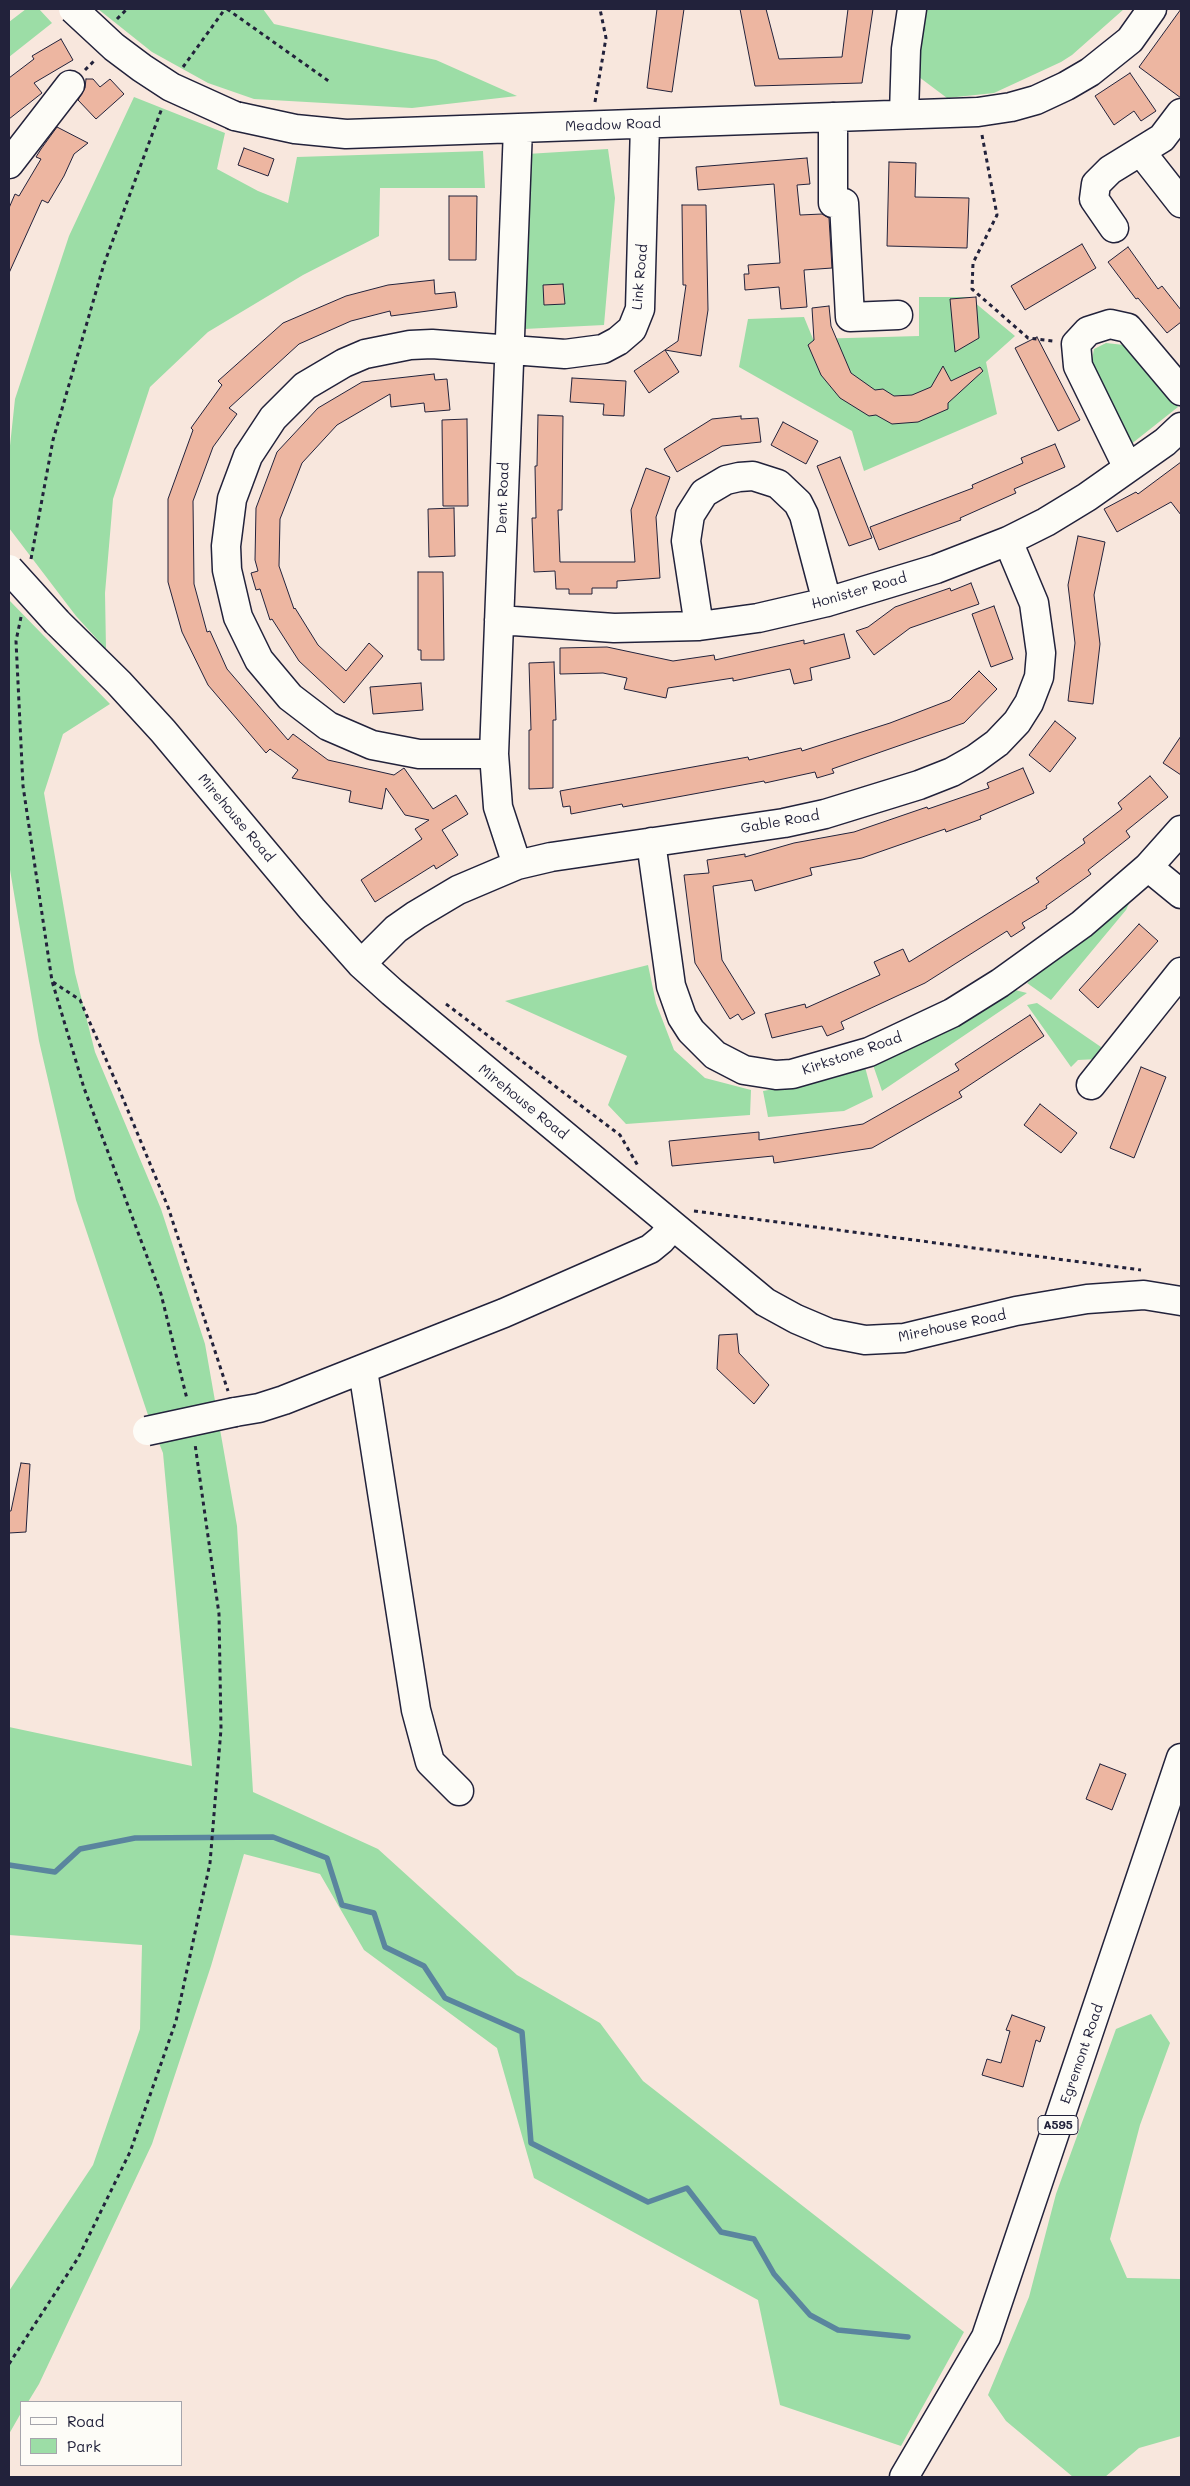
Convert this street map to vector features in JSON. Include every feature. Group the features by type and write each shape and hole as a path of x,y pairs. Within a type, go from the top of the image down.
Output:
{"main road":[{"name":"Meadow Road","path":"73,9 114,47 171,87 235,116 295,129 346,134 978,112 1011,107 1036,100 1090,72 1130,40 1152,9"},
{"path":"904,114 906,49 912,9"},
{"path":"9,164 70,85"},
{"path":"1114,228 1094,199 1096,184 1110,170 1162,138 1181,113"},
{"path":"834,117 833,203 844,203 850,317 898,315"},
{"name":"Link Road","path":"494,754 419,754 395,751 350,737 308,713 273,680 247,639 231,594 226,546 232,499 248,456 273,418 305,386 344,363 387,348 432,344 509,348 565,354 585,353 603,349 618,342 632,329 640,309 645,124"},
{"name":"Dent Road","path":"517,865 498,807 494,754 518,128"},
{"path":"1141,152 1181,203"},
{"path":"1128,468 1078,366 1076,344 1088,331 1110,324 1128,328 1181,391"},
{"name":"Honister Road","path":"499,620 614,628 699,626 758,618 826,602 936,568 1008,541 1079,502 1128,468 1181,427"},
{"path":"699,626 686,541 688,522 696,504 714,485 739,477 752,476 778,484 798,503 804,515 826,602"},
{"name":"Gable Road","path":"361,964 396,929 416,915 458,890 517,865 551,857 784,823 825,814 919,785 952,772 997,743 1017,722 1029,702 1039,677 1041,653 1034,603 1008,541"},
{"name":"Mirehouse Road","path":"19,567 57,622 119,683 163,731 312,909 361,964 392,992 680,1218 765,1302 796,1319 829,1333 865,1340 904,1338 1016,1311 1087,1299 1144,1296 1181,1301"},
{"name":"Kirkstone Road","path":"651,842 671,986 682,1017 691,1031 714,1055 744,1070 776,1075 792,1074 869,1052 952,1012 1047,951 1148,867 1181,830"},
{"path":"1148,867 1181,894"},
{"path":"1091,1085 1181,972"},
{"path":"148,1430 267,1405 363,1370 504,1313 650,1249 661,1240 680,1218"},
{"path":"363,1370 416,1710 430,1762 459,1791"},
{"name":"Egremont Road","path":"904,2477 986,2337 1181,1758"}],"path":[{"path":"113,24 127,9"},
{"path":"181,69 226,9 330,82"},
{"path":"591,126 606,38 600,9"},
{"path":"19,567 63,403 104,264 164,102"},
{"path":"978,112 997,215 973,263 972,289 1028,338 1076,344"},
{"path":"21,612 16,641 23,786 52,981 84,1088 161,1294 187,1404"},
{"path":"52,981 80,1000 122,1098 168,1207 235,1412"},
{"path":"443,1002 620,1135 637,1162 639,1171"},
{"path":"680,1218 1142,1270"},
{"path":"9,2364 78,2258 130,2152 176,2021 211,1851 221,1729 219,1614 194,1442"}],"green space":[{"path":"26,9 39,9 52,23 9,57 9,22"},
{"path":"98,9 263,9 274,24 436,60 517,96 412,108 254,99 208,83 152,52"},
{"path":"924,9 1124,9 1072,55 1061,62 994,93 947,98 919,77 917,54"},
{"path":"134,97 225,133 217,169 258,191 288,203 297,157 483,151 485,188 380,188 379,236 303,275 208,332 150,387 113,499 105,593 106,649 76,616 9,528 9,455 15,399 69,236"},
{"path":"608,149 615,198 604,325 524,329 527,154"},
{"path":"919,297 968,297 1015,336 986,362 997,414 864,471 852,431 739,367 748,319 804,317 813,339 919,336"},
{"path":"1106,343 1124,345 1178,407 1130,445 1091,365 1094,349"},
{"path":"9,600 110,704 63,734 44,793 75,973 95,1052 161,1209 205,1344 237,1526 253,1792 378,1849 517,1975 600,2023 643,2081 964,2332 901,2446 780,2405 758,2300 534,2178 497,2048 364,1950 320,1874 244,1854 211,1966 152,2144 39,2384 29,2401 20,2401 20,2415 9,2434 9,2291 93,2165 140,2029 142,1945 9,1935 9,1727 192,1766 163,1453 149,1418 76,1200 39,1041 9,864"},
{"path":"1131,899 1126,910 1051,1000 1027,983"},
{"path":"648,965 656,1003 674,1050 705,1078 751,1090 750,1115 626,1124 608,1105 627,1056 505,1001"},
{"path":"1015,990 1027,993 882,1091 873,1065 931,1038"},
{"path":"1037,1003 1101,1047 1098,1059 1078,1060 1071,1067 1027,1005"},
{"path":"865,1067 873,1097 844,1111 768,1117 763,1091 813,1082"},
{"path":"1151,2014 1170,2043 1140,2125 1110,2239 1127,2278 1181,2279 1181,2436 1139,2448 1105,2477 1073,2477 1006,2421 988,2395 1029,2297 1056,2194 1116,2029"}],"building":[{"path":"657,9 684,9 672,92 647,88"},
{"path":"740,9 766,9 779,59 842,57 848,9 873,9 862,83 755,86"},
{"path":"1181,9 1181,98 1139,67"},
{"path":"61,39 73,60 34,83 42,93 9,119 9,78 34,59 32,56"},
{"path":"1130,73 1156,111 1141,121 1134,111 1114,125 1095,96"},
{"path":"86,79 93,79 100,87 110,79 124,94 96,119 78,100 85,88"},
{"path":"57,127 88,143 74,154 48,203 42,200 9,273 9,208 15,194 19,196 41,159 36,157"},
{"path":"244,148 274,159 268,176 238,165"},
{"path":"807,158 810,184 797,185 800,215 822,214 829,218 832,268 804,270 807,307 781,309 779,287 745,290 744,274 749,274 748,265 780,263 774,184 698,190 696,167"},
{"path":"889,162 916,163 915,197 969,198 967,248 887,246"},
{"path":"449,196 477,196 476,260 449,260"},
{"path":"682,205 706,205 708,310 701,356 665,350 679,372 649,393 634,371 678,341 686,285 683,285"},
{"path":"1082,244 1096,268 1025,310 1011,286"},
{"path":"1128,247 1158,289 1162,286 1181,310 1181,322 1167,333 1138,298 1136,299 1108,262"},
{"path":"434,280 435,294 455,292 457,307 391,316 390,311 351,321 299,344 229,408 237,414 213,447 193,501 194,584 207,632 210,631 227,669 288,740 293,734 328,760 394,775 404,768 433,809 456,795 468,814 442,830 458,855 436,869 434,865 375,902 361,880 422,839 415,829 429,820 405,815 386,788 382,809 349,802 351,791 292,778 298,770 270,749 266,753 208,685 182,632 168,582 168,499 193,430 191,428 222,385 218,381 283,323 346,296 388,285"},
{"path":"563,284 565,304 544,305 543,285"},
{"path":"976,297 979,338 955,352 950,299"},
{"path":"829,306 831,326 851,373 875,390 883,389 894,396 912,395 931,387 943,366 951,381 980,367 983,371 948,403 948,409 918,422 892,424 876,415 869,416 840,398 821,375 808,345 814,340 812,308"},
{"path":"1037,337 1080,420 1058,431 1015,348"},
{"path":"434,374 435,380 447,379 450,410 425,412 424,403 391,407 390,394 337,425 302,463 280,519 279,566 294,609 318,645 346,671 369,643 383,656 344,703 299,661 272,619 270,620 260,589 256,590 251,573 258,571 255,560 256,508 277,452 318,408 362,382"},
{"path":"572,378 626,381 624,416 603,415 604,404 570,402"},
{"path":"538,415 563,416 562,510 558,510 560,562 635,562 631,510 646,468 670,477 656,517 660,578 617,581 617,588 592,588 592,594 569,594 569,589 556,589 555,571 534,572 532,518 536,518 535,466 537,466"},
{"path":"741,416 741,419 758,418 761,442 722,446 677,472 664,449 712,419"},
{"path":"467,419 468,506 443,506 442,420"},
{"path":"783,422 818,441 806,464 771,445"},
{"path":"1055,444 1065,467 1014,489 1016,493 960,518 961,520 879,550 870,527 973,488 972,485 1023,463 1021,458"},
{"path":"840,457 872,538 849,546 817,466"},
{"path":"1181,462 1181,515 1171,502 1117,532 1104,509 1136,492 1138,494"},
{"path":"454,508 455,556 429,557 428,509"},
{"path":"1078,536 1105,542 1094,595 1100,644 1093,704 1068,701 1075,643 1068,585"},
{"path":"418,572 443,572 444,660 421,660 421,650 418,650"},
{"path":"971,583 979,604 910,628 874,655 856,631 868,627 895,607 950,588 951,591"},
{"path":"994,606 1013,659 991,667 972,614"},
{"path":"844,634 850,658 810,668 812,680 794,684 790,669 733,681 733,678 668,688 666,698 624,689 627,678 603,673 560,674 560,648 607,647 673,661 714,655 715,660 804,640 804,644"},
{"path":"554,662 556,720 553,720 553,788 529,789 529,730 531,730 529,663"},
{"path":"979,671 997,689 964,723 832,769 834,773 817,778 815,772 765,783 764,781 623,807 622,804 571,814 570,806 563,807 560,791 748,757 749,760 801,748 802,751 890,723 950,700"},
{"path":"421,683 423,710 373,714 370,687"},
{"path":"1055,721 1076,738 1050,772 1029,755"},
{"path":"1181,736 1181,775 1163,763"},
{"path":"1023,768 1034,793 980,816 981,819 946,832 945,829 862,858 810,868 812,875 755,891 752,880 713,886 722,960 755,1013 742,1020 738,1014 730,1019 695,963 684,875 709,873 707,860 745,854 745,857 794,843 854,832 927,807 928,809 989,788 987,783"},
{"path":"1150,776 1168,797 1126,831 1130,837 1088,870 1091,874 1046,906 1047,908 1022,923 1025,928 1011,937 1007,931 925,983 841,1022 844,1029 827,1036 822,1026 772,1038 765,1014 805,1004 806,1008 880,975 874,962 903,949 909,962 1039,882 1036,878 1085,843 1083,839 1122,809 1118,803"},
{"path":"1139,924 1158,941 1098,1008 1079,990"},
{"path":"1030,1015 1044,1036 959,1092 962,1097 872,1148 774,1163 773,1156 672,1166 669,1141 759,1132 759,1140 863,1124 959,1070 955,1064"},
{"path":"1141,1067 1166,1077 1134,1158 1110,1148"},
{"path":"1040,1104 1077,1133 1061,1153 1024,1125"},
{"path":"737,1334 739,1353 769,1385 754,1404 717,1369 719,1335"},
{"path":"21,1463 30,1464 26,1532 9,1533 9,1511 11,1511"},
{"path":"1100,1764 1126,1774 1112,1810 1086,1799"},
{"path":"1012,2015 1045,2027 1040,2042 1036,2040 1023,2087 982,2075 987,2059 1001,2063 1010,2031 1006,2030"}],"waterway":[{"path":"9,1865 55,1872 80,1849 135,1838 273,1837 327,1858 342,1905 374,1913 385,1947 424,1966 445,1998 522,2032 531,2143 648,2202 687,2188 721,2232 754,2239 774,2274 810,2315 838,2330 908,2337"}]}
